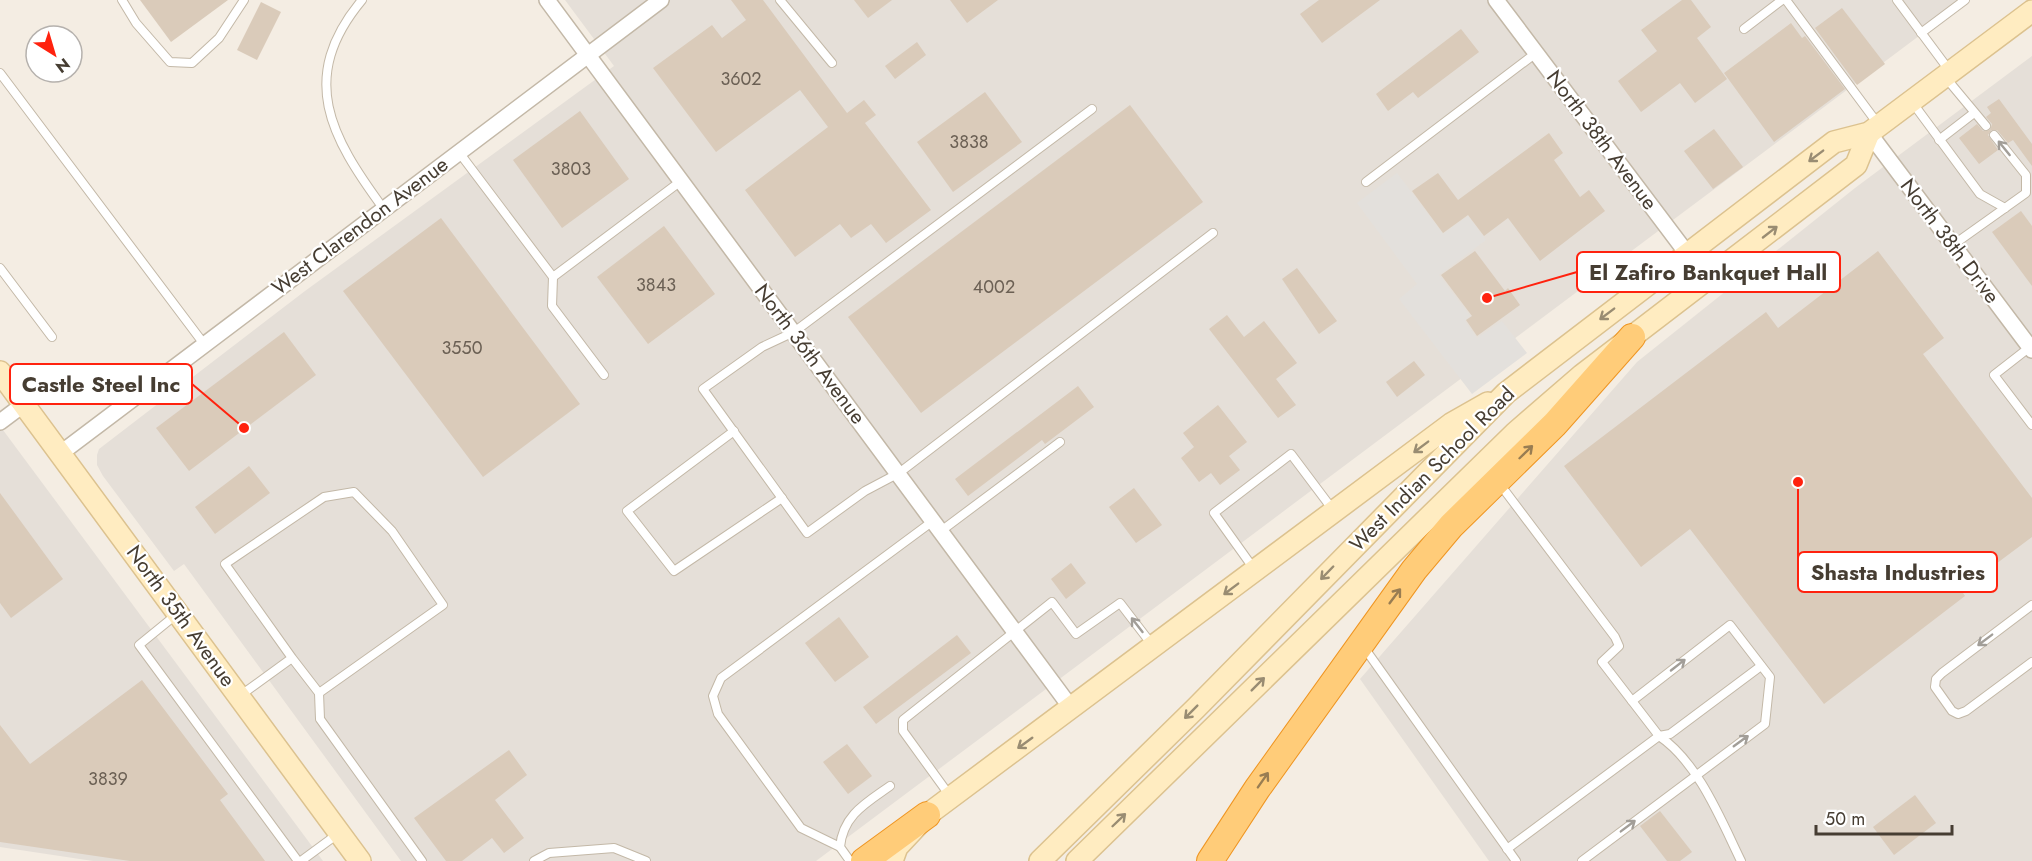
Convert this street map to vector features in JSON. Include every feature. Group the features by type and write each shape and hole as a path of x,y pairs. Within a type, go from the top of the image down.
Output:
{"highway":[{"path":"1210,861 1360,643 1414,570 1451,526 1555,424 1632,337"},
{"path":"864,861 927,815"}],"main road":[{"name":"West Indian School Road","path":"1040,861 1075,829 1368,531 1464,439 1506,393 1834,142 1874,129 2032,11"},
{"name":"West Indian School Road","path":"1077,861 1515,433 1582,375 1856,165 1874,129"},
{"name":"North 35th Avenue","path":"0,372 360,861"},
{"path":"891,861 901,842 927,815 1452,424 1506,393"}],"street":[{"name":"North 36th Avenue","path":"547,0 1072,709"},
{"name":"West Clarendon Avenue","path":"61,453 458,151 661,0"},
{"name":"North 38th Avenue","path":"1496,0 1707,280"},
{"name":"North 38th Drive","path":"1874,129 1953,245 2031,349"},
{"path":"0,422 24,404"}],"lane":[{"path":"122,0 136,23 170,62 192,63 219,38 244,0"},
{"path":"362,0 336,37 327,68 327,98 333,125 343,150 383,208"},
{"path":"780,0 832,63"},
{"path":"1744,29 1784,0 1874,129"},
{"path":"1897,0 1974,113 1986,126"},
{"path":"1921,33 1965,0"},
{"path":"1366,182 1536,53"},
{"path":"0,74 204,344"},
{"path":"1911,101 1980,195 2005,208"},
{"path":"1092,109 794,332 762,347 703,389 807,533 865,491 899,473 1213,233"},
{"path":"1939,140 1974,113"},
{"path":"1953,245 2026,193 2026,175 1994,135"},
{"path":"458,151 553,277 552,306 604,375"},
{"path":"553,277 681,181"},
{"path":"0,268 52,337"},
{"path":"2031,349 1994,375 2032,425"},
{"path":"734,431 627,511 674,571 782,498"},
{"path":"850,861 840,847 801,828 718,714 713,696 721,678 1060,442"},
{"path":"1256,571 1214,513 1291,454 1334,511"},
{"path":"1496,480 1615,637 1619,646 1602,662 1659,736 1669,743 1707,792 1740,861"},
{"path":"319,693 443,605 392,531 354,492 324,497 225,564 319,693 320,719 422,861"},
{"path":"951,798 903,731 903,720 1052,603 1076,634 1120,603 1154,647"},
{"path":"2032,605 1942,673 1936,679 1935,687 1952,711 1958,714 1966,711 2032,662"},
{"path":"178,612 139,645 300,861 340,833"},
{"path":"1582,861 1765,724 1770,677 1730,625 1632,701"},
{"path":"1360,643 1516,861"},
{"path":"240,696 292,658"},
{"path":"1508,849 1659,736 1670,734 1761,666"},
{"path":"840,847 841,831 853,813 890,786"},
{"path":"534,861 549,853 614,848 646,861"}],"shaded area":[{"path":"565,0 1967,0 816,861 401,861 184,564 174,571 103,476 97,465 97,455 99,449 305,291 614,66"},
{"path":"2032,56 2032,861 1489,861 1360,679 1637,362 1855,188"},
{"path":"1397,173 1443,234 1468,216 1486,240 1439,275 1470,316 1465,321 1477,338 1502,321 1527,353 1472,394 1399,299 1417,284 1357,203"},
{"path":"0,426 323,861 93,861 0,847"}],"building":[{"path":"140,0 228,0 171,42"},
{"path":"731,0 763,0 847,113 864,100 876,115 865,123 931,210 886,243 871,224 851,238 840,224 795,257 745,190 828,127 800,90 716,152 653,68 712,25 722,38 746,20"},
{"path":"854,0 892,0 868,18"},
{"path":"950,0 998,0 967,23"},
{"path":"1319,0 1380,0 1322,43 1300,14"},
{"path":"1682,0 1691,0 1711,27 1697,38 1727,79 1695,103 1680,83 1641,112 1618,81 1657,51 1641,30"},
{"path":"261,2 281,12 257,60 237,50"},
{"path":"1842,8 1885,64 1857,85 1815,28"},
{"path":"1791,23 1802,38 1805,36 1845,89 1774,142 1724,73"},
{"path":"1461,29 1479,52 1418,98 1413,92 1388,111 1376,94"},
{"path":"917,42 926,55 895,79 885,66"},
{"path":"985,92 1022,142 953,192 917,142"},
{"path":"1999,99 2032,144 2032,166 2013,140 2008,143 1997,130 1991,130 1988,135 1998,150 1979,164 1959,138 1977,124 1983,131 1990,130 1992,124 1986,117 1991,113 1987,107"},
{"path":"1130,105 1203,202 921,413 848,317"},
{"path":"580,111 629,179 562,228 513,160"},
{"path":"1714,129 1743,167 1713,189 1684,151"},
{"path":"1549,133 1563,153 1554,160 1580,197 1589,190 1605,211 1540,261 1508,218 1484,236 1468,215 1443,233 1412,191 1438,173 1458,200"},
{"path":"2021,211 2032,226 2032,286 1992,232"},
{"path":"441,218 580,404 483,477 343,291"},
{"path":"664,226 715,294 648,344 597,277"},
{"path":"1475,251 1505,291 1508,288 1520,305 1477,336 1466,320 1472,316 1441,275"},
{"path":"1878,251 1944,338 1923,354 2032,498 2032,537 1961,590 1965,596 1824,704 1690,529 1641,567 1564,466 1766,312 1778,328"},
{"path":"1297,268 1337,321 1319,334 1282,279"},
{"path":"1227,315 1244,337 1264,321 1297,363 1276,379 1296,405 1278,418 1209,329"},
{"path":"284,332 316,375 189,471 156,428"},
{"path":"1414,361 1425,375 1397,397 1386,382"},
{"path":"1078,386 1094,407 1045,444 1042,440 968,496 955,479"},
{"path":"1218,405 1247,442 1229,456 1240,470 1220,485 1211,473 1199,482 1181,458 1194,447 1183,433"},
{"path":"249,466 270,493 215,534 195,507"},
{"path":"1134,488 1162,525 1136,543 1109,507"},
{"path":"0,493 63,579 11,618 0,603"},
{"path":"1071,563 1086,583 1066,599 1051,579"},
{"path":"839,617 869,657 835,682 805,643"},
{"path":"957,635 971,653 876,724 863,707"},
{"path":"142,680 228,794 220,800 265,861 130,861 0,842 0,725 30,764"},
{"path":"847,744 872,776 848,794 823,762"},
{"path":"509,750 527,775 495,800 524,838 504,853 492,838 462,861 446,861 414,818"},
{"path":"1915,795 1936,823 1894,855 1873,827"},
{"path":"1660,811 1692,852 1680,861 1667,861 1640,826"}],"place":[{"name":"El Zafiro Bankquet Hall","path":"1487,298"},
{"name":"Castle Steel Inc","path":"244,428"},
{"name":"Shasta Industries","path":"1798,482"}]}
